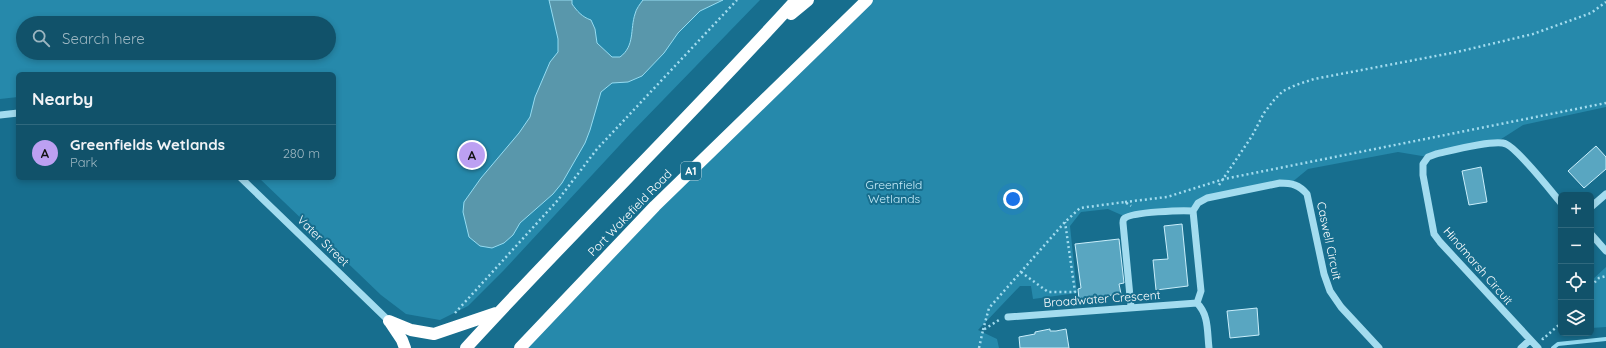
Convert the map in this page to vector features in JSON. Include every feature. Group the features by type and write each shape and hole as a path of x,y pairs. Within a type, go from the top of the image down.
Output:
{"highway":[{"path":"466,348 498,312 759,41 796,0"},
{"path":"759,41 808,0"},
{"name":"Port Wakefield Road","path":"520,348 655,206 867,0"},
{"path":"389,321 420,333 434,334 498,312"},
{"path":"389,321 402,340 405,348"}],"street":[{"path":"0,115 16,113"},
{"name":"Hindmarsh Circuit","path":"1538,348 1434,234 1423,175 1423,164 1428,157 1436,154 1495,143 1506,143 1516,150 1558,199"},
{"name":"Vater Street","path":"243,180 389,321"},
{"name":"Caswell Circuit","path":"1193,211 1198,203 1211,197 1280,183 1291,183 1301,187 1309,198 1324,274 1330,292 1341,307 1379,348"},
{"path":"1594,204 1606,194"},
{"path":"1131,308 1123,223 1126,217 1182,210 1193,211 1201,291 1197,303 1203,309 1206,320 1209,348"},
{"path":"1594,237 1606,251"},
{"name":"Broadwater Crescent","path":"1008,317 1197,303"},
{"path":"1521,348 1530,340"}],"path":[{"path":"451,329 454,314 558,200 597,149 737,0"},
{"path":"1211,197 1252,136 1264,113 1283,92 1296,85 1314,80 1458,52 1532,34 1591,13 1606,2"},
{"path":"979,348 989,308 1065,222 1080,208 1167,198 1224,179 1606,103"},
{"path":"1125,202 1141,214"},
{"path":"1021,272 1048,292 1075,292 1065,222"},
{"path":"1594,283 1599,278 1606,276"},
{"path":"983,330 998,320 1008,317"},
{"path":"1538,334 1543,339 1558,326"}],"green space":[{"path":"0,0 760,0 631,133 504,270 468,306 440,320 406,314 381,295 261,180 336,180 336,72 16,72 16,97 0,99"},
{"name":"Greenfield Wetlands","path":"867,0 1606,0 1606,107 1523,125 1495,143 1428,157 1398,152 1308,169 1291,183 1207,198 1193,211 1126,217 1108,209 1081,212 1070,226 1077,293 1033,299 1031,286 1020,286 978,330 997,339 999,348 520,348"},
{"path":"1606,267 1606,327 1594,328 1594,278"}],"shaded area":[{"path":"549,0 572,0 572,4 578,11 591,20 595,29 597,43 612,57 620,57 628,48 636,12 643,0 723,0 700,11 678,33 664,53 642,76 628,82 612,83 601,92 585,143 562,183 553,194 520,223 513,235 504,243 492,248 480,246 469,237 463,212 464,202 481,178 519,133 530,117 535,97 550,62 558,52 558,39"}],"building":[{"path":"1596,146 1606,157 1606,169 1584,188 1568,171"},
{"path":"1481,167 1487,202 1469,205 1462,171"},
{"path":"1182,224 1188,286 1156,290 1153,260 1168,259 1164,226"},
{"path":"1119,239 1124,283 1119,284 1121,294 1079,299 1078,289 1081,288 1075,244"},
{"path":"1257,308 1259,335 1230,338 1227,311"},
{"path":"1050,329 1050,331 1056,331 1066,329 1069,348 1020,348 1019,337"}],"waterway":[{"path":"1553,348 1558,344 1606,339"}],"place":[{"name":"Greenfields Wetlands","path":"472,155"}]}
